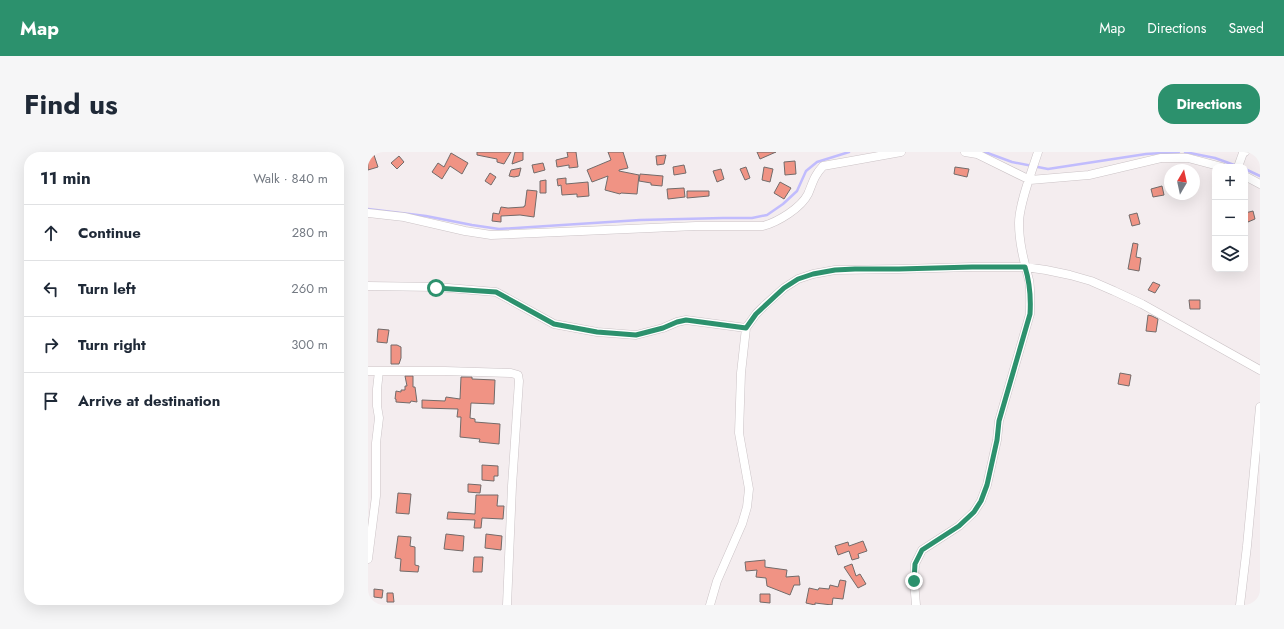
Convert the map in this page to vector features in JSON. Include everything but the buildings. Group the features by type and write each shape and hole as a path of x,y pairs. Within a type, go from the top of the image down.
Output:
{"street":[{"path":"368,213 404,217 465,231 491,235 696,226 763,226 773,224 787,215 804,200 808,195 815,175 823,166 900,152"},
{"path":"965,152 977,154 1030,180 1089,175 1161,158 1188,158 1212,164"},
{"path":"916,605 914,581 915,564 922,550 965,521 981,501 987,485 997,440 999,421 1030,314 1031,297 1020,242 1019,221 1024,198 1038,152"},
{"path":"1239,164 1243,153 1245,152"},
{"path":"1248,178 1260,184"},
{"path":"710,605 717,581 742,524 747,507 749,488 739,433 746,328 756,314 784,288 798,279 813,274 835,270 972,267 1025,267 1070,275 1114,291 1142,304 1260,370"},
{"path":"368,286 496,292 554,324 597,332 636,335 686,320 746,328"},
{"path":"368,371 453,371 518,375 519,381 512,486 508,605"},
{"path":"368,559 376,496 376,443 379,418 376,389 379,371"},
{"path":"1240,605 1259,440 1260,407"}],"waterway":[{"path":"368,209 426,216 499,229 640,220 752,218 767,215 783,204 797,191 806,171 817,162 849,152"},
{"path":"985,152 1012,162 1048,169 1146,154 1179,152"},
{"path":"1185,152 1215,158 1232,164"},
{"path":"1248,170 1260,176"}],"route":[{"path":"436,288 496,292 554,324 597,332 636,335 686,320 746,328 756,314 784,288 798,279 813,274 835,270 1025,267 1031,297 1030,314 1006,402 999,421 997,440 987,485 981,501 974,512 959,526 949,531 922,550 915,564 914,581"}]}
